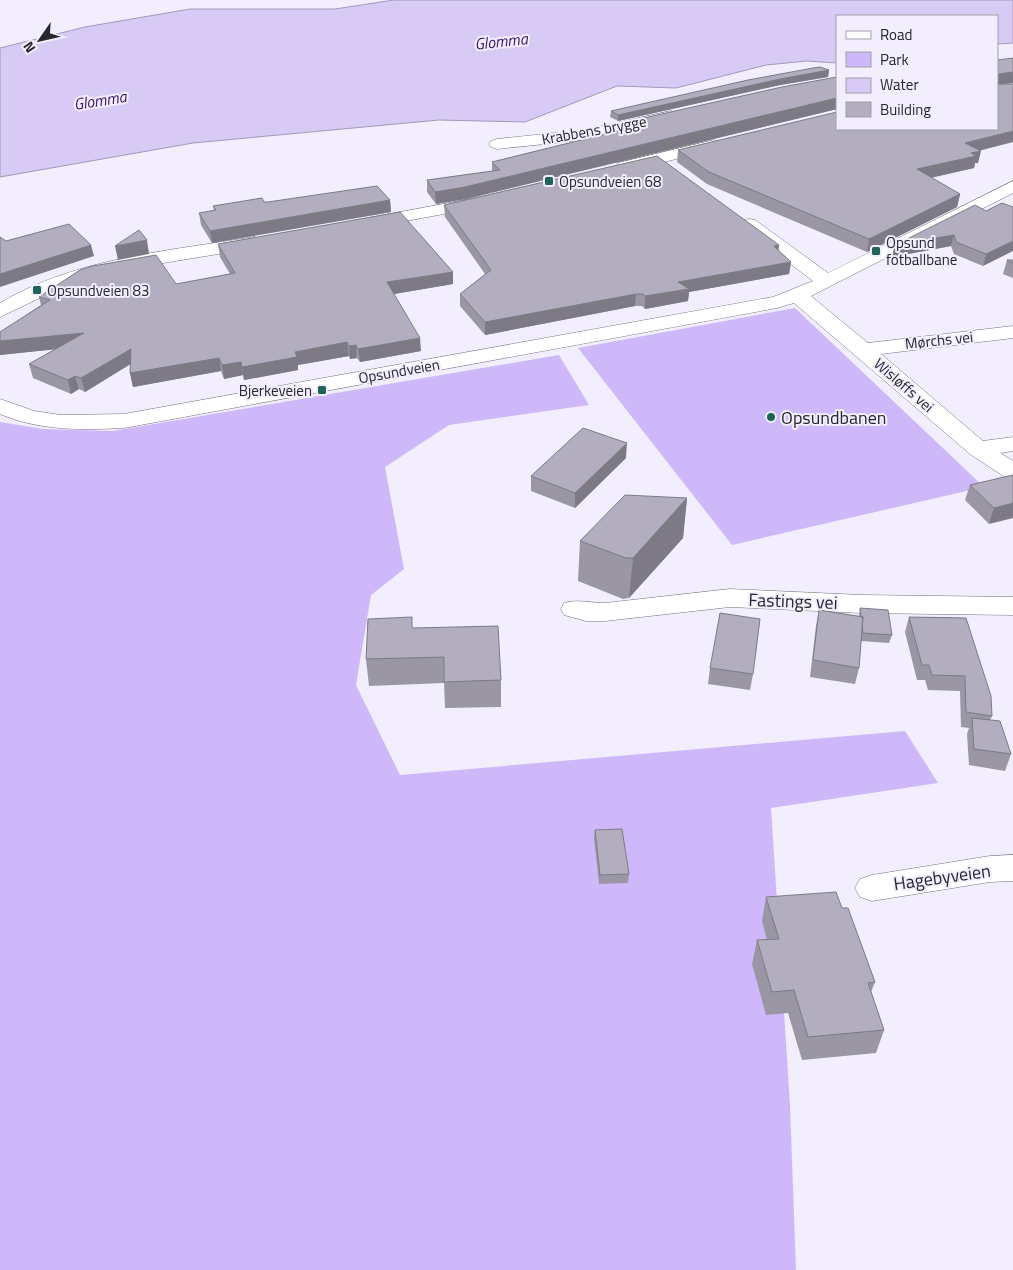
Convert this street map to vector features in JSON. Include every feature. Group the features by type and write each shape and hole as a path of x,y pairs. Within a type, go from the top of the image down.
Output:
{"street":[{"name":"Krabbens brygge","path":"497,144 584,135 687,112"},
{"path":"611,170 734,140"},
{"path":"659,158 679,173"},
{"path":"797,295 1013,186"},
{"path":"350,226 436,212 496,199"},
{"path":"735,214 812,272 828,281"},
{"path":"0,311 13,302 47,287 93,272 269,240"},
{"name":"Wisløffs vei","path":"797,295 864,350 978,449 1013,472"},
{"name":"Opsundveien","path":"0,406 54,422 81,424 124,421 707,316 777,302 797,295"},
{"name":"Mørchs vei","path":"864,350 1013,332"},
{"path":"978,449 1013,444"},
{"name":"Fastings vei","path":"574,609 586,612 605,612 730,598 862,604 1013,606"},
{"name":"Hagebyveien","path":"872,888 990,869 1013,868"}],"green space":[{"name":"Opsundbanen","path":"795,308 984,487 732,545 578,348"},
{"path":"559,355 589,405 449,425 385,467 404,569 371,595 356,685 400,775 905,731 938,783 771,808 790,1105 796,1270 0,1270 0,422 43,429 113,431"}],"water":[{"name":"Glomma","path":"394,0 1013,0 1013,43 998,44 998,15 836,15 836,63 807,61 766,65 676,88 617,86 525,122 439,120 193,143 0,177 0,48 85,27 190,9 335,9"}],"building":[{"path":"1013,58 1013,72 998,74 998,60"},
{"path":"820,67 829,70 618,115 611,111 748,80"},
{"path":"836,77 836,98 465,187 435,192 427,180 500,170 492,162 642,125 635,120 782,87"},
{"path":"998,84 1013,84 1013,131 965,143 981,151 971,153 976,156 917,169 960,194 869,239 709,172 678,150 836,112 836,130 998,130"},
{"path":"657,156 779,245 774,246 791,262 678,282 689,289 645,296 643,294 636,294 485,322 460,294 491,270 444,205"},
{"path":"377,186 390,200 210,231 199,213 216,210 213,206 262,198 264,202 268,202"},
{"path":"1002,203 1013,207 1013,241 986,254 956,242 954,235 895,245 975,205 986,211"},
{"path":"400,212 453,272 387,282 420,338 358,349 356,345 349,346 347,342 295,352 297,357 242,367 241,362 222,365 219,358 130,373 131,349 81,378 75,376 68,380 29,364 84,333 0,341 0,332 50,300 39,297 80,270 156,255 176,284 235,273 218,244"},
{"path":"69,224 91,245 0,274 0,237 6,241"},
{"path":"139,230 147,240 115,246"},
{"path":"583,428 627,443 575,493 531,476"},
{"path":"1013,475 1013,503 994,508 970,485"},
{"path":"625,495 687,498 633,558 626,558 580,541"},
{"path":"860,608 888,610 892,635 863,633 863,617 861,617"},
{"path":"819,610 863,617 859,668 813,660"},
{"path":"720,613 760,619 753,674 710,668"},
{"path":"412,617 412,628 498,626 501,680 444,682 444,657 366,659 368,619"},
{"path":"909,617 966,618 991,696 992,716 966,712 965,676 932,675 929,665 922,665"},
{"path":"972,718 1000,721 1011,754 974,749"},
{"path":"622,829 629,874 600,875 595,830"},
{"path":"836,892 842,908 848,908 875,982 868,983 884,1030 808,1037 794,990 772,992 757,940 779,939 766,897"}],"place":[{"name":"Opsundveien 68","path":"549,181"},
{"name":"Opsund fotballbane","path":"876,251"},
{"name":"Opsundveien 83","path":"37,290"},
{"name":"Bjerkeveien","path":"322,390"},
{"name":"Opsundbanen","path":"771,417"}]}
